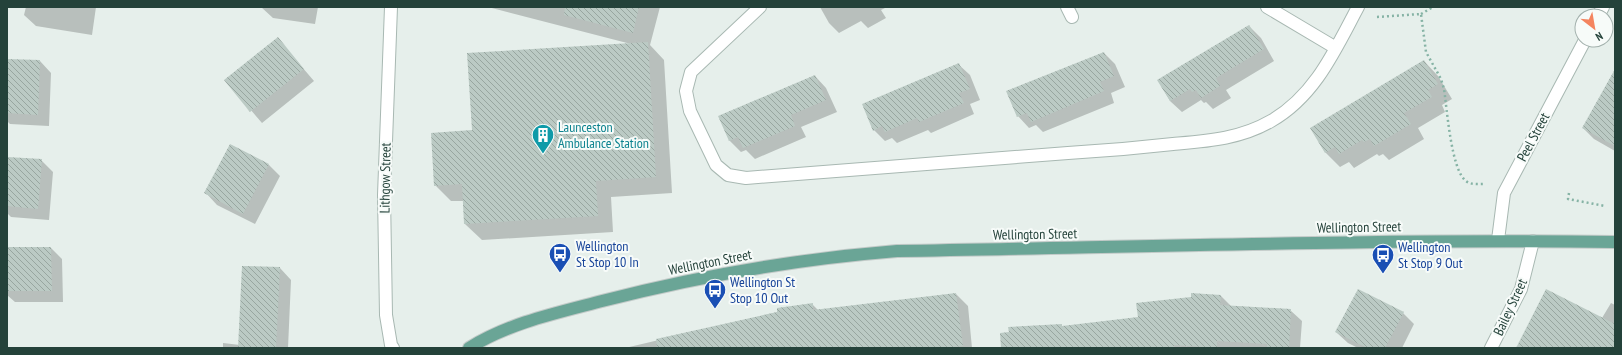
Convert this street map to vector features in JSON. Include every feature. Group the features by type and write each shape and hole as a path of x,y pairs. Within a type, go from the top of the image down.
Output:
{"main road":[{"name":"Wellington Street","path":"469,348 495,334 543,316 610,299 695,279 839,255 905,251 1498,240 1615,242"}],"street":[{"name":"Lithgow Street","path":"391,7 384,195 386,315 391,345 393,348"},
{"path":"760,7 691,72 686,91 690,111 716,166 728,175 746,178 1143,148 1220,140 1248,132 1271,121 1292,108 1311,88 1328,63 1356,10"},
{"path":"1267,7 1336,48"},
{"name":"Peel Street","path":"1498,240 1504,193 1581,48"},
{"name":"Bailey Street","path":"1491,348 1521,289 1533,241"}],"path":[{"path":"1356,10 1367,18 1421,14 1434,7"},
{"path":"1421,14 1426,52 1441,79 1444,89 1456,165 1466,182 1472,184 1484,184"},
{"path":"1569,193 1568,200 1605,206"}],"building":[{"path":"565,7 639,7 633,33 564,15"},
{"path":"1249,25 1264,49 1216,78 1220,86 1201,98 1196,90 1192,92 1190,89 1170,101 1157,80"},
{"path":"278,37 304,69 250,112 224,80"},
{"name":"Launceston Ambulance Station","path":"648,42 656,177 596,181 598,216 464,224 462,184 434,186 431,133 472,130 467,53"},
{"path":"1104,52 1114,76 1100,82 1104,91 1031,122 1027,113 1017,117 1006,91"},
{"path":"7,59 40,60 38,115 7,113"},
{"path":"1424,60 1438,84 1428,90 1432,97 1404,113 1411,124 1374,146 1370,139 1364,142 1362,140 1339,154 1335,147 1325,153 1310,128"},
{"path":"959,63 970,89 959,93 964,103 919,122 917,118 885,132 882,126 873,131 862,104"},
{"path":"1615,69 1615,146 1582,128"},
{"path":"815,75 826,100 791,115 795,126 743,148 738,137 729,141 718,116"},
{"path":"230,144 269,164 243,214 204,193"},
{"path":"7,157 42,159 38,209 7,206"},
{"path":"7,247 51,247 52,291 7,291"},
{"path":"242,266 280,267 276,348 238,348"},
{"path":"1358,289 1404,312 1385,348 1367,348 1335,332"},
{"path":"1546,289 1615,324 1615,348 1516,348"},
{"path":"956,293 963,346 945,348 657,348 656,339 777,312 777,308 813,303 813,310"},
{"path":"1191,293 1221,295 1220,305 1291,309 1289,348 1267,348 1267,344 1217,341 1217,348 1174,345 1174,348 1001,348 1000,333 1009,332 1008,327 1062,324 1062,326 1138,317 1136,303 1191,297"}],"place":[{"name":"Launceston Ambulance Station","path":"543,154"},
{"name":"Wellington St Stop 10 In","path":"560,274"},
{"name":"Wellington St Stop 9 Out","path":"1383,274"},
{"name":"Wellington St Stop 10 Out","path":"715,310"}]}
